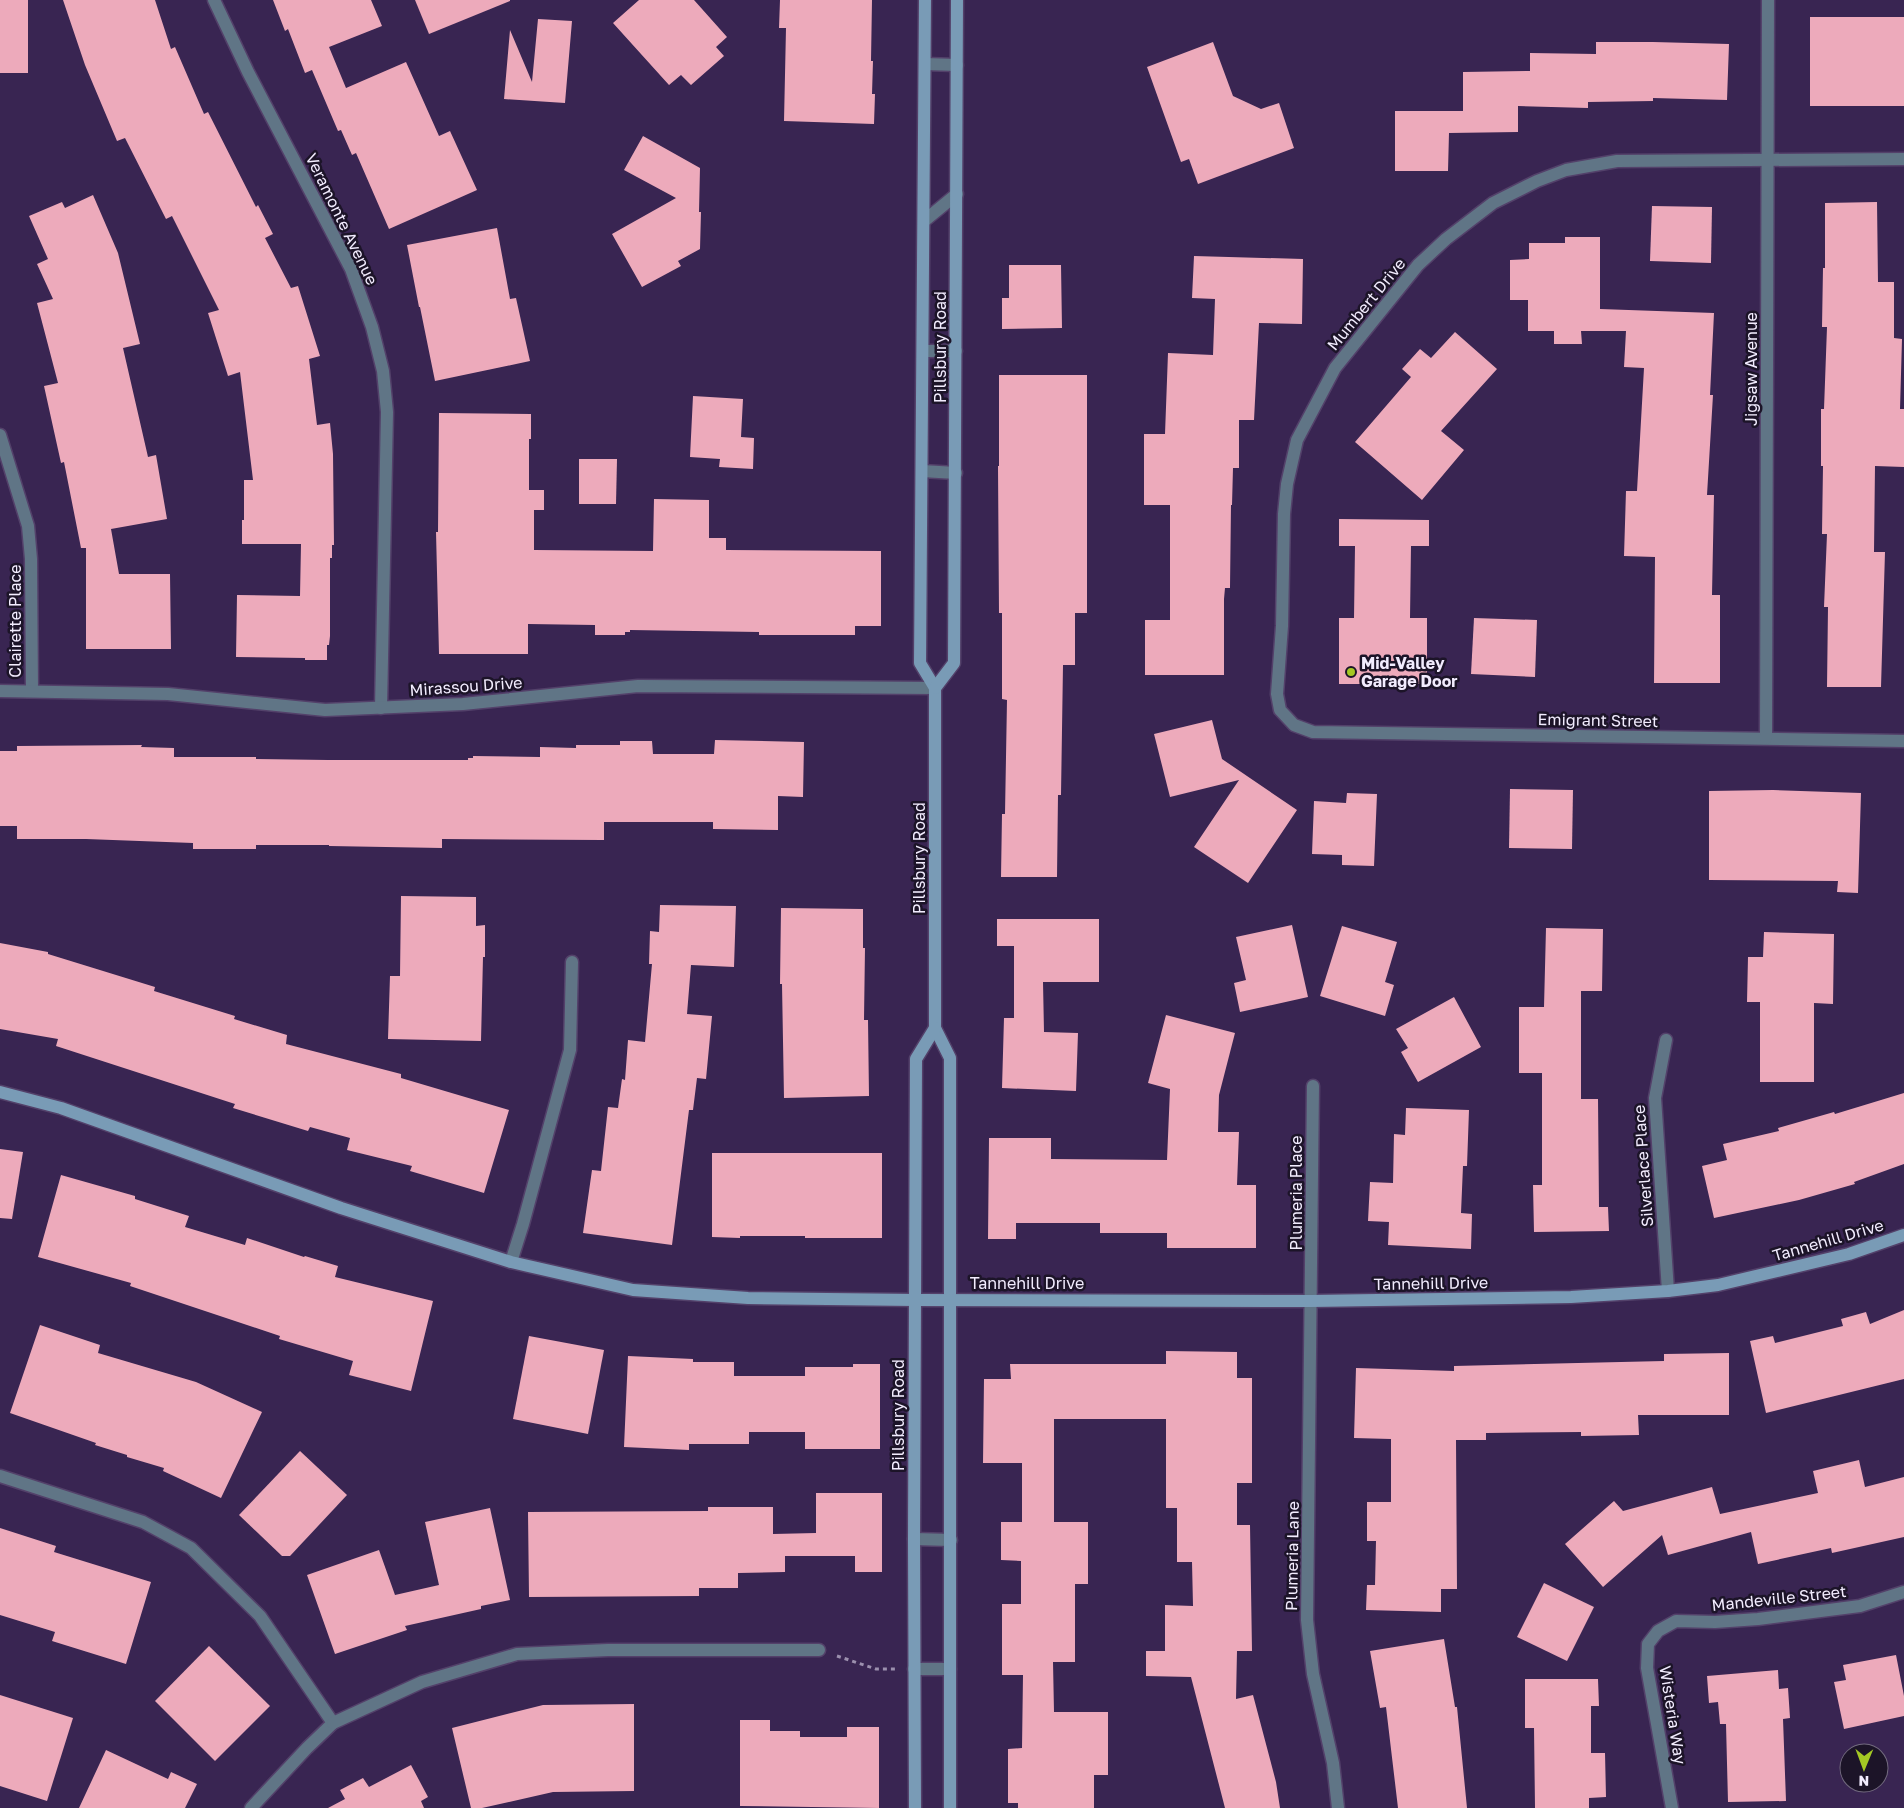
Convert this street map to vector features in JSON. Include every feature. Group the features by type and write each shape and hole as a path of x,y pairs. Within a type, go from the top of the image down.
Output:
{"street":[{"name":"Veramonte Avenue","path":"214,0 248,72 352,269 372,327 383,371 387,412 381,708"},
{"name":"Pillsbury Road","path":"925,0 920,663 935,688 935,1028 950,1058 952,1299 950,1808"},
{"name":"Pillsbury Road","path":"935,688 954,663 958,0"},
{"name":"Jigsaw Avenue","path":"1766,738 1768,0"},
{"path":"925,64 957,65"},
{"name":"Mumbert Drive","path":"1294,725 1280,710 1277,694 1282,626 1284,514 1287,484 1297,440 1335,368 1418,265 1446,239 1493,203 1537,181 1566,170 1618,160 1904,159"},
{"path":"924,221 957,194"},
{"path":"923,351 956,351"},
{"name":"Clairette Place","path":"0,435 28,526 31,559 32,691"},
{"path":"922,472 956,472"},
{"name":"Mirassou Drive","path":"0,691 168,694 325,710 463,704 638,686 935,688"},
{"name":"Emigrant Street","path":"1294,725 1313,732 1904,741"},
{"path":"511,1262 524,1224 570,1050 572,962"},
{"name":"Pillsbury Road","path":"915,1808 916,1059 935,1028"},
{"name":"Silverlace Place","path":"1666,1040 1654,1098 1668,1291"},
{"name":"Plumeria Place","path":"1311,1301 1312,1086"},
{"name":"Tannehill Drive","path":"0,1092 61,1108 341,1208 511,1262 633,1290 748,1298 915,1300 1311,1301 1571,1297 1668,1291 1718,1285 1848,1254 1904,1235"},
{"name":"Plumeria Lane","path":"1311,1301 1307,1620 1313,1674 1333,1764 1338,1808"},
{"path":"0,1476 143,1522 191,1548 260,1616 334,1723"},
{"path":"914,1539 951,1540"},
{"name":"Mandeville Street","path":"1658,1631 1676,1621 1715,1622 1758,1619 1860,1606 1904,1592"},
{"name":"Wisteria Way","path":"1658,1631 1648,1644 1647,1668 1672,1808"},
{"path":"251,1808 307,1748 334,1723 422,1682 517,1654 608,1650 819,1650"},
{"path":"914,1669 950,1669"}],"path":[{"path":"819,1650 876,1669 914,1669"}],"building":[{"path":"0,0 28,0 28,73 0,73"},
{"path":"63,0 155,0 171,49 175,47 204,114 208,112 256,207 258,205 273,234 265,238 291,288 298,286 320,356 309,359 317,425 330,423 333,454 334,545 332,545 332,558 330,558 330,636 329,645 327,645 327,660 236,657 237,595 300,596 301,544 242,544 244,480 253,480 240,372 228,376 208,313 219,310 172,216 166,219 125,138 117,141 85,65"},
{"path":"273,0 371,0 382,26 329,47 346,88 406,62 439,136 450,131 477,190 389,229 356,153 352,155 341,130 338,131 312,70 305,73 288,29 285,31"},
{"path":"415,0 510,0 510,1 429,34"},
{"path":"639,0 694,0 727,37 716,47 724,56 691,85 681,75 669,85 613,23"},
{"path":"780,0 872,0 871,61 873,61 872,94 875,94 874,124 784,121 786,28 779,28"},
{"path":"1810,17 1904,17 1904,106 1810,106"},
{"path":"538,19 572,21 565,103 504,99 510,30 532,82"},
{"path":"1213,42 1233,96 1261,109 1279,103 1294,148 1198,184 1189,159 1181,162 1147,67"},
{"path":"1596,42 1729,44 1727,100 1653,98 1653,101 1588,102 1588,108 1518,106 1518,132 1449,133 1448,171 1395,171 1395,111 1463,111 1463,72 1530,71 1530,53 1596,54"},
{"path":"643,136 700,168 699,212 701,212 700,249 678,261 681,266 642,287 612,234 676,198 624,170"},
{"path":"93,195 118,253 140,344 123,348 148,457 156,455 167,519 111,529 119,574 170,574 171,649 86,649 86,548 81,548 64,462 61,463 44,386 58,383 37,303 53,299 37,264 48,259 29,216 62,202 65,208"},
{"path":"1877,202 1878,282 1894,282 1894,338 1902,339 1900,409 1904,409 1904,467 1875,466 1874,552 1885,552 1881,687 1827,687 1828,607 1824,607 1827,534 1822,534 1823,466 1821,466 1821,409 1824,409 1827,327 1822,327 1823,268 1825,268 1825,203"},
{"path":"1652,206 1712,207 1711,263 1650,261"},
{"path":"497,228 510,299 516,298 530,361 435,381 407,245"},
{"path":"1565,237 1600,237 1600,309 1714,313 1710,395 1713,395 1707,495 1714,495 1712,595 1720,595 1720,683 1654,683 1655,557 1624,556 1626,491 1637,491 1644,368 1624,367 1626,331 1581,331 1582,344 1554,344 1554,331 1528,331 1528,300 1510,300 1510,260 1529,259 1529,243 1565,243"},
{"path":"1194,256 1303,259 1302,324 1259,323 1254,420 1239,420 1239,468 1233,468 1230,588 1225,588 1224,599 1224,675 1145,675 1145,620 1170,620 1170,505 1144,505 1144,434 1165,434 1168,353 1213,355 1215,299 1192,298"},
{"path":"1009,265 1061,265 1062,328 1002,329 1002,298 1009,298"},
{"path":"1455,332 1497,369 1441,431 1464,450 1422,500 1355,442 1411,377 1402,369 1420,349 1431,358"},
{"path":"999,375 1087,375 1087,613 1075,613 1075,665 1063,665 1061,795 1058,795 1057,877 1001,877 1002,814 1005,814 1007,700 1002,699 1002,613 999,613"},
{"path":"693,396 743,399 741,437 754,438 753,469 719,467 720,459 690,457"},
{"path":"439,413 531,414 529,490 544,490 544,510 534,510 534,550 653,551 654,499 709,500 709,538 726,538 726,550 881,551 881,626 855,626 855,635 759,635 759,632 630,630 630,632 625,632 625,635 595,635 595,625 528,624 528,654 439,654 436,532 438,532"},
{"path":"579,459 617,459 616,504 579,504"},
{"path":"1339,519 1429,520 1429,546 1411,546 1410,618 1427,618 1427,684 1339,684 1339,618 1354,618 1355,546 1339,546"},
{"path":"1474,618 1537,620 1535,677 1471,674"},
{"path":"1212,720 1222,759 1297,810 1248,883 1194,847 1239,780 1170,797 1154,734"},
{"path":"715,740 804,742 803,797 778,796 778,830 713,829 713,822 604,822 604,840 442,839 442,848 256,845 256,849 193,849 193,843 86,839 17,839 17,826 0,826 0,751 17,751 17,746 142,745 141,747 174,748 174,757 468,760 468,758 473,758 473,756 540,757 540,747 576,748 576,745 620,745 620,741 652,741 653,754 714,754"},
{"path":"1510,789 1573,790 1572,849 1509,848"},
{"path":"1773,790 1861,793 1858,893 1837,892 1838,881 1709,880 1709,791"},
{"path":"1347,793 1377,794 1374,866 1342,865 1342,855 1312,854 1314,801 1346,803"},
{"path":"401,896 476,897 476,926 485,925 481,1041 388,1039 390,976 400,976"},
{"path":"660,905 736,906 734,967 691,965 687,1014 712,1016 706,1079 697,1078 693,1110 689,1110 672,1245 583,1233 592,1170 601,1171 608,1107 618,1108 622,1079 625,1080 628,1040 645,1042 652,964 649,964 650,931 659,932"},
{"path":"781,908 863,909 863,948 865,948 864,1020 868,1020 869,1096 784,1098 782,984 780,984"},
{"path":"997,919 1099,919 1099,982 1043,982 1044,1032 1078,1033 1076,1091 1002,1088 1004,1018 1014,1018 1014,946 997,946"},
{"path":"1292,925 1308,997 1240,1012 1234,983 1246,980 1236,937"},
{"path":"1342,926 1397,942 1385,982 1394,985 1385,1016 1320,996"},
{"path":"1546,928 1603,929 1602,991 1581,991 1581,1099 1598,1099 1599,1207 1608,1207 1609,1231 1534,1232 1533,1185 1542,1185 1542,1073 1519,1073 1519,1007 1544,1007"},
{"path":"1764,932 1834,934 1833,1004 1814,1003 1814,1082 1760,1082 1760,1002 1747,1002 1748,957 1763,957"},
{"path":"0,943 48,952 48,954 155,987 154,991 235,1016 234,1019 287,1035 286,1044 401,1074 401,1078 509,1110 484,1193 410,1171 412,1166 347,1150 350,1138 310,1127 308,1131 233,1108 235,1104 56,1046 58,1039 0,1029"},
{"path":"1454,997 1481,1047 1418,1082 1401,1052 1408,1048 1396,1029"},
{"path":"1166,1015 1235,1033 1219,1095 1218,1132 1239,1132 1237,1185 1256,1185 1256,1248 1167,1248 1167,1233 1100,1233 1100,1223 1016,1223 1016,1239 988,1239 989,1138 1051,1138 1051,1159 1167,1160 1170,1089 1148,1083"},
{"path":"1904,1093 1904,1164 1854,1182 1855,1184 1799,1200 1714,1218 1702,1166 1727,1160 1723,1144 1779,1131 1778,1128 1834,1112 1835,1114"},
{"path":"1406,1108 1469,1110 1467,1166 1463,1166 1461,1213 1472,1214 1471,1249 1388,1245 1389,1222 1368,1221 1370,1182 1393,1183 1394,1134 1405,1135"},
{"path":"0,1149 23,1152 12,1219 0,1218"},
{"path":"712,1153 882,1153 882,1238 805,1238 805,1236 712,1237"},
{"path":"61,1175 135,1196 135,1199 189,1216 185,1227 245,1245 247,1238 338,1266 335,1277 433,1301 411,1391 349,1375 353,1361 279,1339 280,1336 130,1286 131,1283 38,1257"},
{"path":"1904,1310 1904,1379 1766,1413 1750,1341 1773,1336 1775,1343 1843,1326 1841,1319 1866,1312 1870,1324"},
{"path":"40,1325 100,1345 98,1353 196,1382 262,1412 221,1498 163,1471 164,1468 127,1457 127,1455 95,1445 96,1443 10,1413"},
{"path":"529,1336 604,1350 588,1434 513,1419"},
{"path":"1166,1351 1237,1352 1237,1378 1252,1378 1252,1483 1237,1483 1237,1525 1250,1525 1252,1651 1237,1651 1236,1699 1253,1695 1276,1782 1280,1808 1225,1808 1191,1677 1146,1676 1146,1651 1165,1651 1165,1605 1193,1606 1192,1562 1177,1562 1177,1508 1166,1508 1166,1419 1054,1419 1054,1522 1088,1522 1088,1584 1075,1584 1075,1662 1053,1662 1054,1712 1108,1712 1108,1775 1094,1775 1094,1808 1018,1808 1018,1803 1008,1803 1008,1749 1022,1748 1023,1675 1002,1675 1002,1604 1021,1604 1021,1561 1001,1560 1001,1522 1022,1522 1022,1463 983,1463 984,1379 1011,1379 1010,1364 1166,1364"},
{"path":"1729,1353 1729,1415 1638,1415 1639,1435 1581,1436 1581,1432 1486,1433 1486,1440 1456,1440 1457,1589 1441,1589 1441,1612 1366,1610 1367,1585 1375,1585 1376,1541 1367,1541 1367,1502 1391,1502 1391,1439 1354,1438 1356,1368 1454,1371 1454,1366 1664,1361 1664,1354"},
{"path":"628,1356 693,1359 693,1362 734,1362 734,1376 805,1376 805,1367 853,1367 853,1364 880,1364 880,1449 805,1449 805,1432 749,1432 749,1444 689,1444 689,1450 624,1447"},
{"path":"300,1451 347,1495 290,1556 282,1556 239,1515"},
{"path":"1859,1460 1865,1487 1904,1477 1904,1537 1832,1553 1831,1548 1758,1564 1751,1532 1668,1555 1662,1535 1603,1587 1565,1544 1614,1501 1623,1511 1712,1487 1720,1514 1818,1493 1813,1471"},
{"path":"816,1493 882,1493 882,1572 855,1572 855,1556 785,1556 785,1572 738,1573 738,1588 699,1588 699,1596 529,1597 528,1512 708,1511 708,1507 773,1507 773,1534 816,1533"},
{"path":"490,1508 510,1600 481,1606 481,1609 405,1626 407,1630 335,1654 307,1575 379,1550 395,1595 439,1585 425,1522"},
{"path":"0,1528 56,1546 54,1552 151,1582 126,1664 52,1641 55,1632 0,1615"},
{"path":"1544,1583 1594,1607 1567,1661 1517,1637"},
{"path":"1444,1639 1455,1707 1457,1707 1467,1808 1398,1808 1386,1707 1380,1708 1370,1651"},
{"path":"209,1646 270,1706 215,1761 155,1701"},
{"path":"1896,1655 1904,1696 1904,1716 1844,1729 1834,1682 1846,1680 1843,1665"},
{"path":"1778,1670 1779,1689 1788,1688 1790,1718 1783,1719 1786,1801 1728,1802 1726,1724 1720,1724 1718,1702 1709,1703 1707,1676"},
{"path":"1525,1679 1598,1679 1599,1706 1591,1706 1591,1753 1605,1753 1606,1797 1589,1798 1589,1808 1535,1808 1534,1728 1525,1728"},
{"path":"0,1695 73,1718 47,1801 0,1786"},
{"path":"634,1704 634,1791 553,1792 482,1808 471,1808 452,1728 543,1705"},
{"path":"740,1720 770,1720 770,1731 800,1731 800,1737 847,1737 847,1727 879,1727 879,1808 740,1806"},
{"path":"106,1750 168,1779 171,1772 197,1784 185,1808 79,1808"},
{"path":"411,1765 428,1797 421,1801 424,1808 328,1808 345,1799 340,1790 363,1778 369,1787"}],"place":[{"name":"Mid-Valley Garage Door","path":"1351,672"}]}
